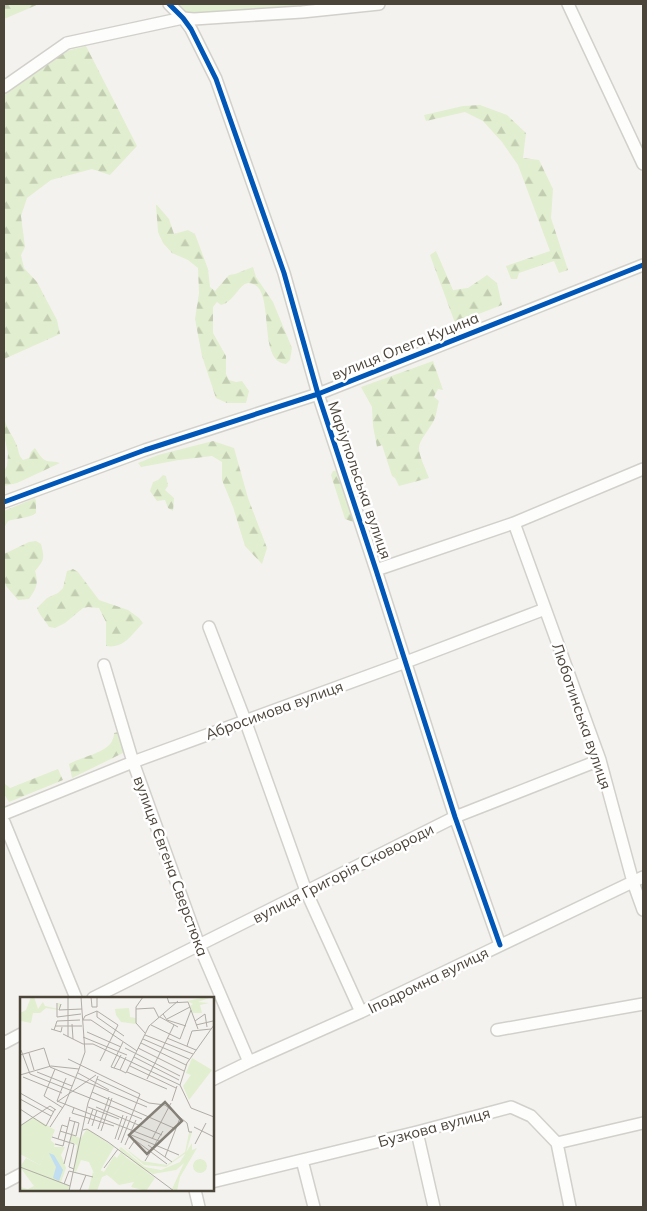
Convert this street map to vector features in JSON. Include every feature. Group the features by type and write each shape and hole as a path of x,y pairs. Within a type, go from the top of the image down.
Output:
{"street":[{"name":"Маріупольська вулиця","path":"169,4 191,29 216,79 284,274 318,394 455,817 500,945"},
{"path":"4,86 67,43 183,18 194,19 302,12 380,4"},
{"path":"568,4 643,164"},
{"name":"вулиця Олега Куцина","path":"4,502 145,450 318,394 643,265"},
{"path":"376,570 514,523 643,469"},
{"name":"Люботинська вулиця","path":"514,523 600,760 638,879 643,910"},
{"name":"Абросимова вулиця","path":"4,814 133,762 545,609"},
{"path":"209,627 245,720 306,892 361,1012"},
{"name":"вулиця Євгена Сверстюка","path":"104,666 133,762 199,945 249,1062"},
{"name":"вулиця Григорія Сковороди","path":"95,997 455,817 600,760"},
{"path":"4,822 76,997"},
{"name":"Іподромна вулиця","path":"214,1079 361,1012 638,879"},
{"path":"497,1030 643,1004"},
{"path":"4,1043 20,1035"},
{"name":"Бузкова вулиця","path":"214,1182 511,1107 531,1116 557,1143"},
{"path":"570,1207 557,1143 643,1122"},
{"path":"417,1132 434,1207"},
{"path":"302,1160 314,1207"},
{"path":"4,1183 20,1175"},
{"path":"195,1191 198,1207"}],"green space":[{"path":"4,4 39,4 4,19"},
{"path":"169,4 379,4 194,19"},
{"path":"86,46 137,146 110,175 92,169 51,180 27,198 21,216 25,247 21,255 24,268 37,282 57,320 60,334 4,359 4,91 41,65 70,50"},
{"path":"480,105 507,115 526,133 523,158 539,160 553,189 551,218 568,270 559,273 554,261 519,273 517,279 511,279 506,266 550,251 518,165 502,142 483,121 465,112 426,121 424,115 463,106"},
{"path":"156,205 169,219 174,234 188,230 195,234 208,269 210,287 215,291 229,275 253,267 256,277 273,302 292,348 290,360 286,364 277,360 271,351 265,308 262,295 257,286 245,284 226,303 221,305 217,302 213,307 213,333 226,356 226,374 229,380 242,381 249,391 246,403 227,403 216,398 202,356 195,319 199,293 198,268 188,260 172,253 163,243 158,232"},
{"path":"436,251 453,290 468,288 487,275 497,283 502,305 455,323 430,255"},
{"path":"433,361 443,390 438,389 434,397 439,401 436,415 419,448 421,459 429,478 399,486 392,476 382,445 377,447 372,407 361,387"},
{"path":"4,418 23,460 29,458 35,448 45,460 60,463 17,483 4,486 4,471 7,466 8,454 4,434"},
{"path":"213,441 234,448 248,498 267,548 262,564 245,546 233,507 222,480 222,462 212,456 141,467 138,463 158,455"},
{"path":"340,470 356,523 345,519 331,475 333,471"},
{"path":"163,475 166,476 168,486 165,490 174,498 173,511 168,508 165,500 157,501 150,491 153,482"},
{"path":"35,498 36,513 8,521 4,528 4,511"},
{"path":"36,541 41,544 43,556 42,562 35,571 36,586 29,599 18,600 6,586 4,579 4,554 29,542"},
{"path":"73,569 78,572 99,600 128,610 143,623 122,643 106,646 106,622 99,608 83,608 65,623 55,628 49,627 41,615 37,608 47,598 58,593 63,588 67,571"},
{"path":"123,731 125,736 123,753 72,778 69,764 104,749 112,741 114,733"},
{"path":"58,769 63,780 9,802 4,794 4,783 10,788"}],"cycle path":[{"path":"169,4 191,29 216,79 284,273 318,394 455,817 500,945"},
{"path":"4,502 145,450 318,394 643,265"}]}
